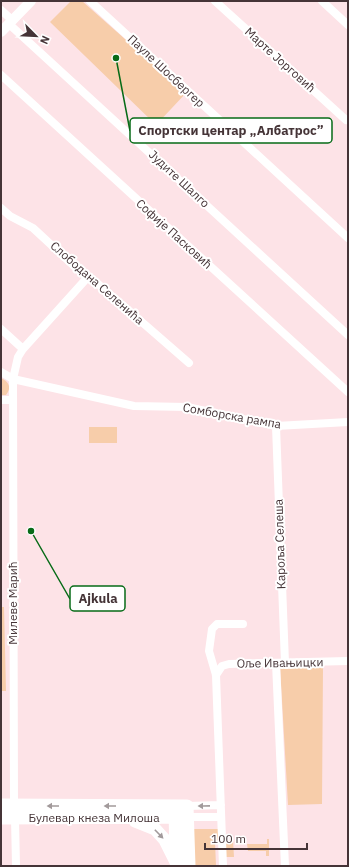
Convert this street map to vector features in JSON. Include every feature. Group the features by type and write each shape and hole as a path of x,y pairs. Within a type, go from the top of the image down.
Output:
{"main road":[{"name":"Булевар кнеза Милоша","path":"1,818 10,810 181,812"},
{"name":"Булевар кнеза Милоша","path":"10,810 128,819 181,812"},
{"path":"181,812 181,865"},
{"path":"128,819 155,829 165,840 181,865"}],"street":[{"path":"1,32 31,1"},
{"name":"Пауле Шосбергер","path":"90,1 348,238"},
{"name":"Марте Јорговић","path":"215,1 346,120"},
{"path":"322,1 348,25"},
{"name":"Јудите Шалго","path":"1,10 10,22 348,335"},
{"name":"Софије Пасковић","path":"1,75 348,392"},
{"name":"Слободана Селенића","path":"1,208 10,216 33,228 87,278 97,283 189,363"},
{"name":"Милеве Марић","path":"16,866 10,810 13,379 18,356 23,349 87,278"},
{"path":"1,329 23,349"},
{"name":"Сомборска рампа","path":"1,372 13,379 134,406 187,407 276,426 348,422"},
{"path":"1,400 12,400"},
{"name":"Кароља Селеша","path":"276,426 285,663"},
{"path":"223,866 216,675 210,651 212,629 217,624 243,624"},
{"name":"Оље Ивањицки","path":"216,675 222,666 229,664 348,661"},
{"path":"276,663 284,809 285,866"},
{"path":"181,812 221,805"},
{"path":"181,812 221,817"}],"shaded area":[{"path":"71,1 82,1 186,93 156,125 50,22"},
{"path":"1,378 9,385 9,390 6,395 1,395"},
{"path":"89,427 117,427 117,443 89,443"},
{"path":"1,607 4,607 6,691 1,691"},
{"path":"280,666 323,667 322,804 288,805"},
{"path":"189,829 220,829 220,840 215,841 216,866 191,866"},
{"path":"267,839 269,839 269,856 266,856 266,851 248,851 247,844 267,844"},
{"path":"233,840 234,857 226,857 225,841"}],"place":[{"name":"Спортски центар „Албатрос”","path":"116,58"},
{"name":"Ajkula","path":"31,531"}]}
